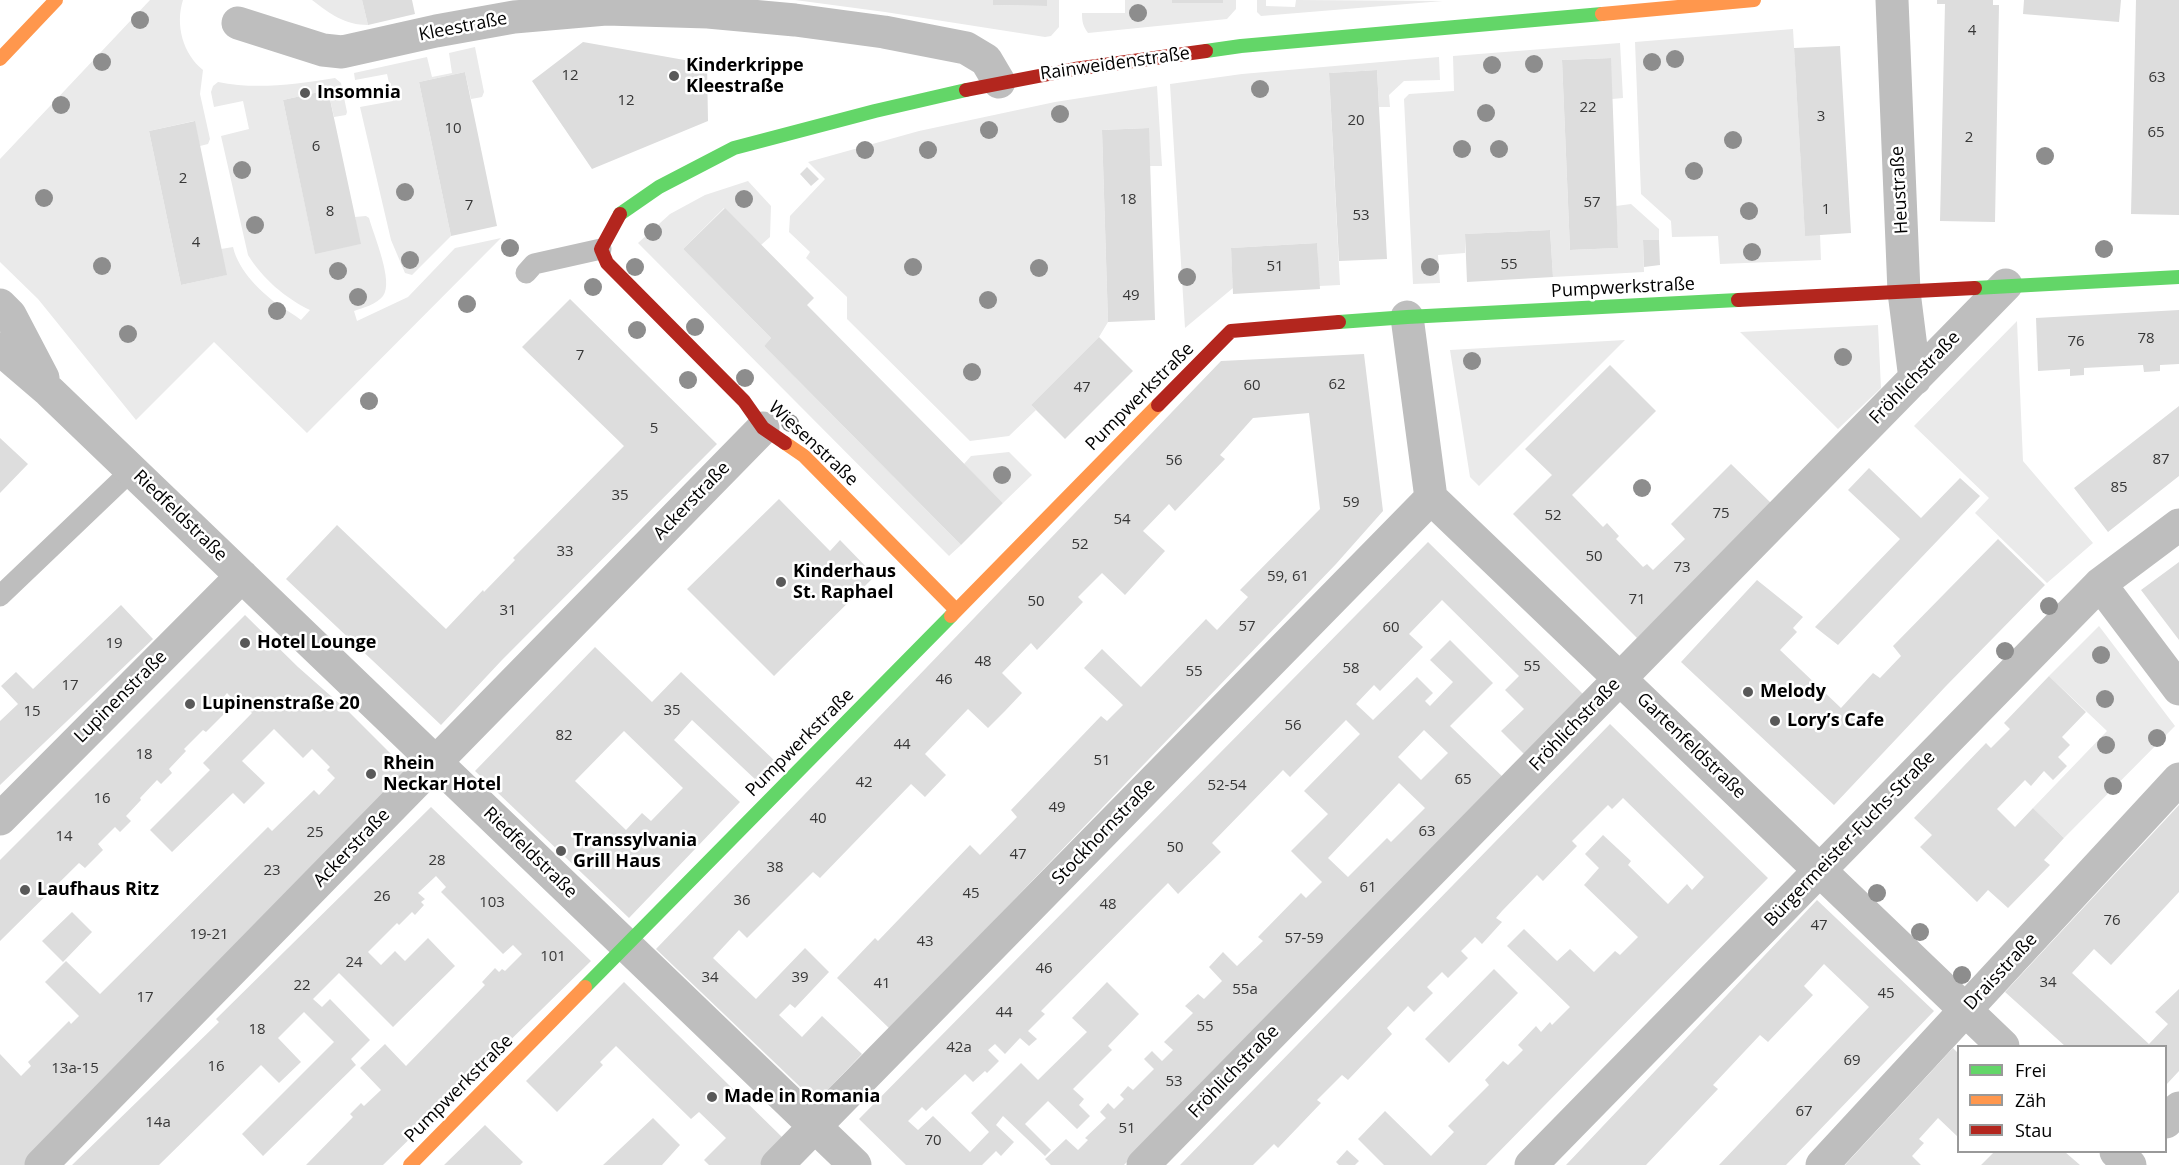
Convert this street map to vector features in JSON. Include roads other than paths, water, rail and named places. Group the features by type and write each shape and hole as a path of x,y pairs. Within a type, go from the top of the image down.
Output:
{"street":[{"path":"0,59 56,0"},
{"name":"Rainweidenstraße","path":"601,249 617,216 659,187 734,148 875,111 999,82 1241,46 1755,0"},
{"name":"Heustraße","path":"1892,0 1904,292 1915,379"},
{"name":"Kleestraße","path":"238,23 323,50 342,52 436,31 514,17 606,9 708,12 795,20 884,32 966,48 986,60 999,82"},
{"name":"Wiesenstraße","path":"601,249 608,263 744,401 763,428 804,456 956,610"},
{"name":"Pumpwerkstraße","path":"410,1165 1230,331 1407,317 2179,277"},
{"name":"Fröhlichstraße","path":"1143,1165 2006,285"},
{"name":"Riedfeldstraße","path":"0,304 10,315 50,391"},
{"path":"1407,317 1431,498"},
{"name":"Riedfeldstraße","path":"0,349 50,391 855,1165"},
{"name":"Ackerstraße","path":"41,1165 763,428"},
{"name":"Gartenfeldstraße","path":"1431,498 2001,1045"},
{"name":"Stockhornstraße","path":"777,1165 1431,498"},
{"name":"Bürgermeister-Fuchs-Straße","path":"1531,1165 2100,584 2179,525"},
{"name":"Lupinenstraße","path":"0,819 242,576"},
{"path":"2100,584 2179,689"},
{"name":"Draisstraße","path":"1822,1165 2179,779"},
{"path":"2167,1121 2179,1108"}],"lane":[{"path":"526,273 534,264 601,249"},
{"path":"0,596 132,470"}],"place":[{"name":"Kinderkrippe Kleestraße","path":"674,76"},
{"name":"Insomnia","path":"305,93"},
{"name":"Kinderhaus St. Raphael","path":"781,582"},
{"name":"Hotel Lounge","path":"245,643"},
{"name":"Melody","path":"1748,692"},
{"name":"Lupinenstraße 20","path":"190,704"},
{"name":"Lory’s Cafe","path":"1775,721"},
{"name":"Rhein Neckar Hotel","path":"371,774"},
{"name":"Transsylvania Grill Haus","path":"561,851"},
{"name":"Laufhaus Ritz","path":"25,890"},
{"name":"Made in Romania","path":"712,1097"}]}
